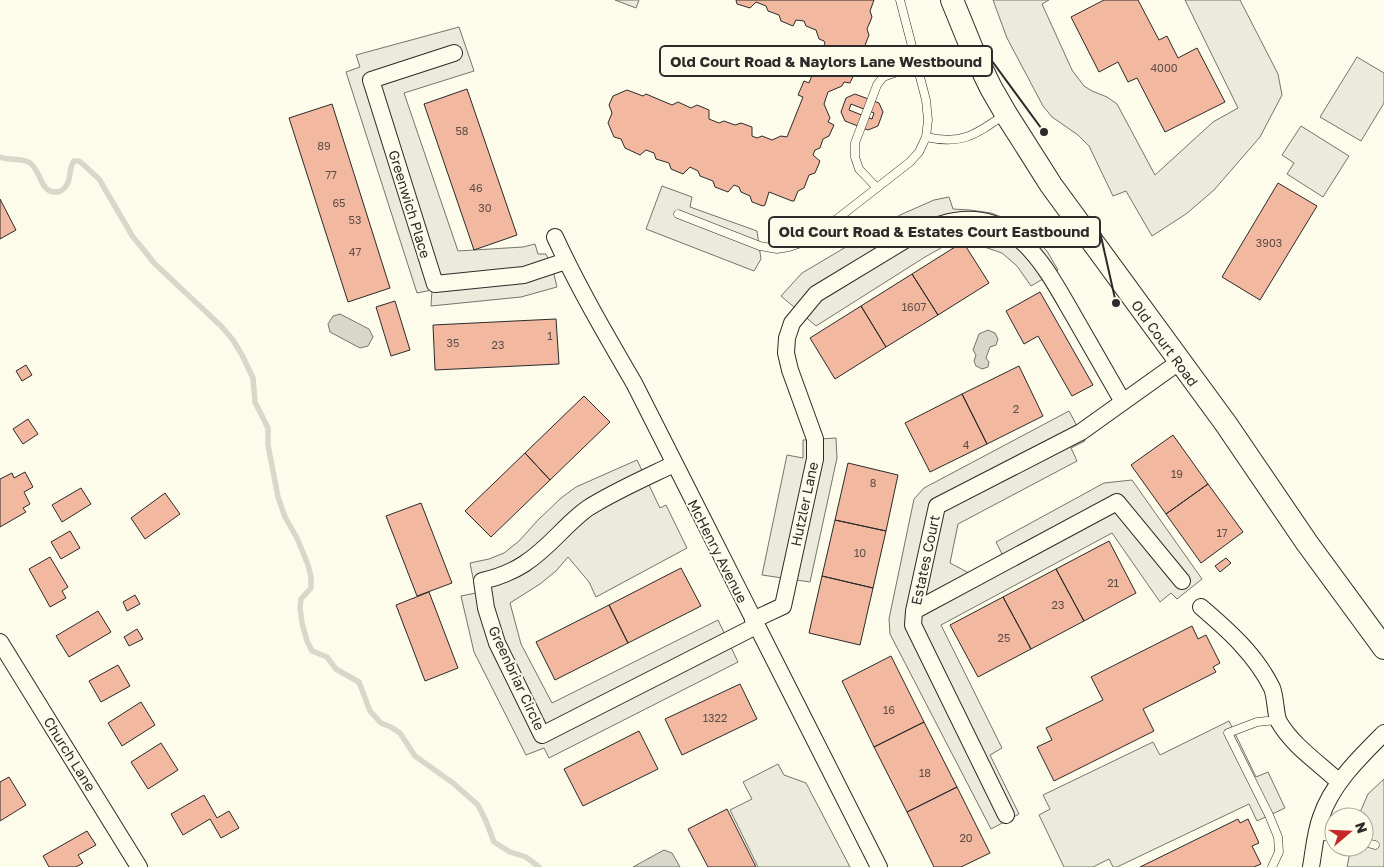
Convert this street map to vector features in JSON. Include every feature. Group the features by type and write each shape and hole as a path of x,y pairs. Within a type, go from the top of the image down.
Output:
{"main road":[{"name":"Old Court Road","path":"952,0 972,50 1006,114 1051,185 1226,424 1307,543 1384,648"}],"street":[{"name":"Greenwich Place","path":"454,53 371,80 435,284 524,275 566,261"},
{"name":"Hutzler Lane","path":"754,623 783,606 814,459 815,439 790,370 786,353 787,338 792,323 816,294 915,234 954,221 970,220 990,223 1006,229 1024,242 1037,256 1052,278 1123,402"},
{"name":"McHenry Avenue","path":"555,237 600,326 634,383 879,867"},
{"name":"Estates Court","path":"1006,816 913,625 914,611 937,506 1081,432 1179,362"},
{"name":"Greenbriar Circle","path":"674,464 586,509 542,551 521,566 503,576 482,581 486,608 497,643 542,736 754,623"},
{"path":"914,611 1117,502 1182,581"},
{"path":"1201,607 1234,636 1264,674 1272,688 1278,720 1296,743 1339,782"},
{"name":"Church Lane","path":"0,642 139,867"},
{"path":"1311,867 1321,816 1339,782 1384,733"}],"lane":[{"path":"678,214 760,246 777,249 789,247 810,240 910,162 919,152 926,137 928,120 926,100 900,0"},
{"path":"877,188 859,169 855,156 855,143 877,85 883,77 917,65"},
{"path":"926,137 943,141 964,138 990,125 1006,114"},
{"path":"1272,867 1279,852 1278,837 1228,733 1257,722 1278,720"},
{"path":"1316,835 1324,836"}],"shaded area":[{"path":"615,0 639,0 636,8"},
{"path":"993,0 1049,0 1042,4 1072,70 1084,86 1117,104 1155,175 1213,122 1238,108 1185,0 1240,0 1278,74 1282,95 1260,137 1214,190 1186,214 1152,236 1126,191 1113,196 1089,146 1078,135 1052,117 1043,106 1007,38"},
{"path":"459,27 474,71 404,93 458,251 523,247 535,244 538,254 546,254 552,266 557,287 521,297 431,306 432,290 417,293 346,72 360,67 356,55"},
{"path":"1357,57 1384,73 1384,103 1361,141 1320,117"},
{"path":"1301,126 1349,156 1323,197 1287,174 1294,163 1282,155"},
{"path":"662,186 692,197 690,207 757,231 761,259 754,271 646,229"},
{"path":"949,197 953,209 991,213 1012,221 1030,234 1047,251 1058,270 1031,286 1017,266 1002,253 964,240 948,244 925,257 816,326 781,296 802,273 900,215 934,200"},
{"path":"340,314 369,329 373,337 368,346 360,348 330,332 328,324 333,316"},
{"path":"988,330 995,333 998,339 996,345 990,347 986,358 989,362 988,367 982,369 976,366 974,361 976,355 973,350 979,334"},
{"path":"1069,411 1085,441 1071,448 1077,461 958,524 950,563 969,573 1002,554 996,542 1104,483 1132,480 1202,579 1177,599 1171,593 1160,602 1112,533 941,625 1002,748 990,755 1019,814 991,829 890,634 889,619 914,499 924,488"},
{"path":"836,438 837,458 810,582 762,575 787,455 803,458 803,440"},
{"path":"637,460 660,508 666,505 687,548 596,597 589,582 568,557 556,571 540,584 510,603 521,644 552,703 718,620 738,662 549,758 544,748 526,755 474,652 461,596 476,593 470,563 489,559 504,553 519,541 561,498 576,487"},
{"path":"1229,721 1256,777 1268,772 1285,808 1257,821 1249,804 1117,867 1113,867 1109,859 1093,867 1064,867 1039,815 1050,809 1043,795 1153,742 1160,755"},
{"path":"778,764 784,775 806,783 850,867 758,867 730,810 752,799 743,782"},
{"path":"1384,779 1384,867 1347,867 1349,857 1374,857 1374,807 1362,807 1368,794"},
{"path":"664,850 672,853 680,867 633,867"}],"building":[{"path":"736,0 874,0 870,11 872,17 867,29 869,35 864,48 856,47 854,52 856,57 853,66 855,72 850,83 844,82 842,86 828,92 824,104 830,118 828,122 834,125 829,136 823,139 820,148 815,150 813,155 820,161 815,173 809,175 804,188 798,191 794,201 769,192 763,206 752,202 750,196 741,192 739,187 734,185 728,192 715,187 713,181 700,176 698,171 690,167 683,174 671,169 669,163 656,159 654,153 646,150 640,155 625,148 621,139 614,137 608,123 612,113 609,105 613,96 627,90 643,96 646,94 672,105 678,102 691,108 697,105 709,110 709,119 719,123 724,121 735,125 741,123 752,127 752,136 757,138 762,136 772,140 781,136 787,137 803,97 798,95 804,81 809,83 825,43 819,39 816,30 806,26 804,21 796,20 793,26 781,21 779,15 768,11 766,6 756,2 750,8 737,4"},
{"path":"1104,0 1138,0 1159,40 1167,36 1178,58 1197,48 1225,102 1165,132 1137,78 1128,82 1118,62 1099,72 1071,17"},
{"path":"467,89 517,235 474,250 424,104"},
{"path":"855,94 879,103 883,112 878,126 868,130 845,121 841,112 846,98","holes":["851,104 874,113 872,119 849,110"]},
{"path":"332,104 390,288 348,302 289,118"},
{"path":"1278,183 1317,206 1260,300 1222,277"},
{"path":"0,199 16,230 0,239"},
{"path":"963,242 989,283 938,315 912,274"},
{"path":"912,274 938,315 886,347 861,306"},
{"path":"1040,292 1093,385 1072,396 1038,336 1024,344 1006,311"},
{"path":"395,301 410,350 391,356 376,307"},
{"path":"861,306 886,347 835,379 810,338"},
{"path":"556,319 559,364 435,370 433,325"},
{"path":"26,365 32,375 22,381 16,371"},
{"path":"1019,366 1043,416 987,444 962,394"},
{"path":"962,394 987,444 930,472 905,423"},
{"path":"584,396 610,422 550,480 525,453"},
{"path":"28,419 38,434 23,444 13,429"},
{"path":"1173,435 1208,484 1166,514 1131,465"},
{"path":"525,453 550,480 491,537 465,511"},
{"path":"848,463 898,475 886,531 835,520"},
{"path":"25,472 33,487 24,492 30,504 23,508 26,512 0,527 0,479 12,473 14,478"},
{"path":"1208,484 1243,532 1201,563 1166,514"},
{"path":"81,488 91,504 62,522 52,505"},
{"path":"165,493 180,514 145,539 131,518"},
{"path":"421,503 452,583 417,596 386,516"},
{"path":"835,520 886,531 873,588 822,576"},
{"path":"70,531 80,548 61,559 51,542"},
{"path":"1109,541 1136,593 1084,621 1056,569"},
{"path":"50,557 68,587 62,591 66,598 50,607 29,569"},
{"path":"1226,558 1231,563 1220,572 1215,566"},
{"path":"681,568 701,606 628,643 609,605"},
{"path":"1056,569 1084,621 1031,649 1003,597"},
{"path":"822,576 873,588 860,645 809,633"},
{"path":"429,592 458,668 425,681 396,605"},
{"path":"135,595 140,604 127,611 123,602"},
{"path":"1003,597 1031,649 978,677 950,625"},
{"path":"609,605 628,643 555,680 536,642"},
{"path":"98,611 111,632 69,657 56,636"},
{"path":"1192,626 1198,639 1206,635 1220,663 1213,667 1216,672 1143,709 1154,731 1054,781 1037,747 1052,740 1046,728 1103,700 1091,677"},
{"path":"137,629 143,639 129,646 124,637"},
{"path":"891,656 924,722 874,747 842,681"},
{"path":"118,665 130,686 101,702 89,681"},
{"path":"740,684 757,719 682,755 665,719"},
{"path":"141,702 155,725 122,746 108,723"},
{"path":"924,722 957,787 907,812 874,747"},
{"path":"639,731 658,769 583,806 564,769"},
{"path":"161,743 178,770 148,789 131,762"},
{"path":"9,777 26,805 0,821 0,782"},
{"path":"957,787 990,853 961,867 934,867 907,812"},
{"path":"204,795 217,818 229,811 239,828 221,838 210,819 183,835 171,814"},
{"path":"727,809 756,867 708,867 688,829"},
{"path":"1238,819 1240,823 1248,819 1259,843 1252,846 1261,864 1254,867 1140,867"},
{"path":"87,831 96,845 78,855 83,863 76,867 49,867 43,856"}],"waterway":[{"path":"0,157 23,160 30,163 34,166 44,186 51,192 57,192 65,187 68,183 74,161 79,161 99,179 133,237 154,263 221,326 233,340 253,378 255,402 268,428 268,445 278,497 285,517 297,538 308,565 311,588 301,599 300,608 307,641 312,651 327,657 336,669 359,682 370,711 381,723 400,733 415,756 453,783 478,805 494,842 510,852 526,857 539,867"}],"place":[{"name":"Old Court Road & Naylors Lane Westbound","path":"1044,132"},
{"name":"Old Court Road & Estates Court Eastbound","path":"1116,303"}]}
